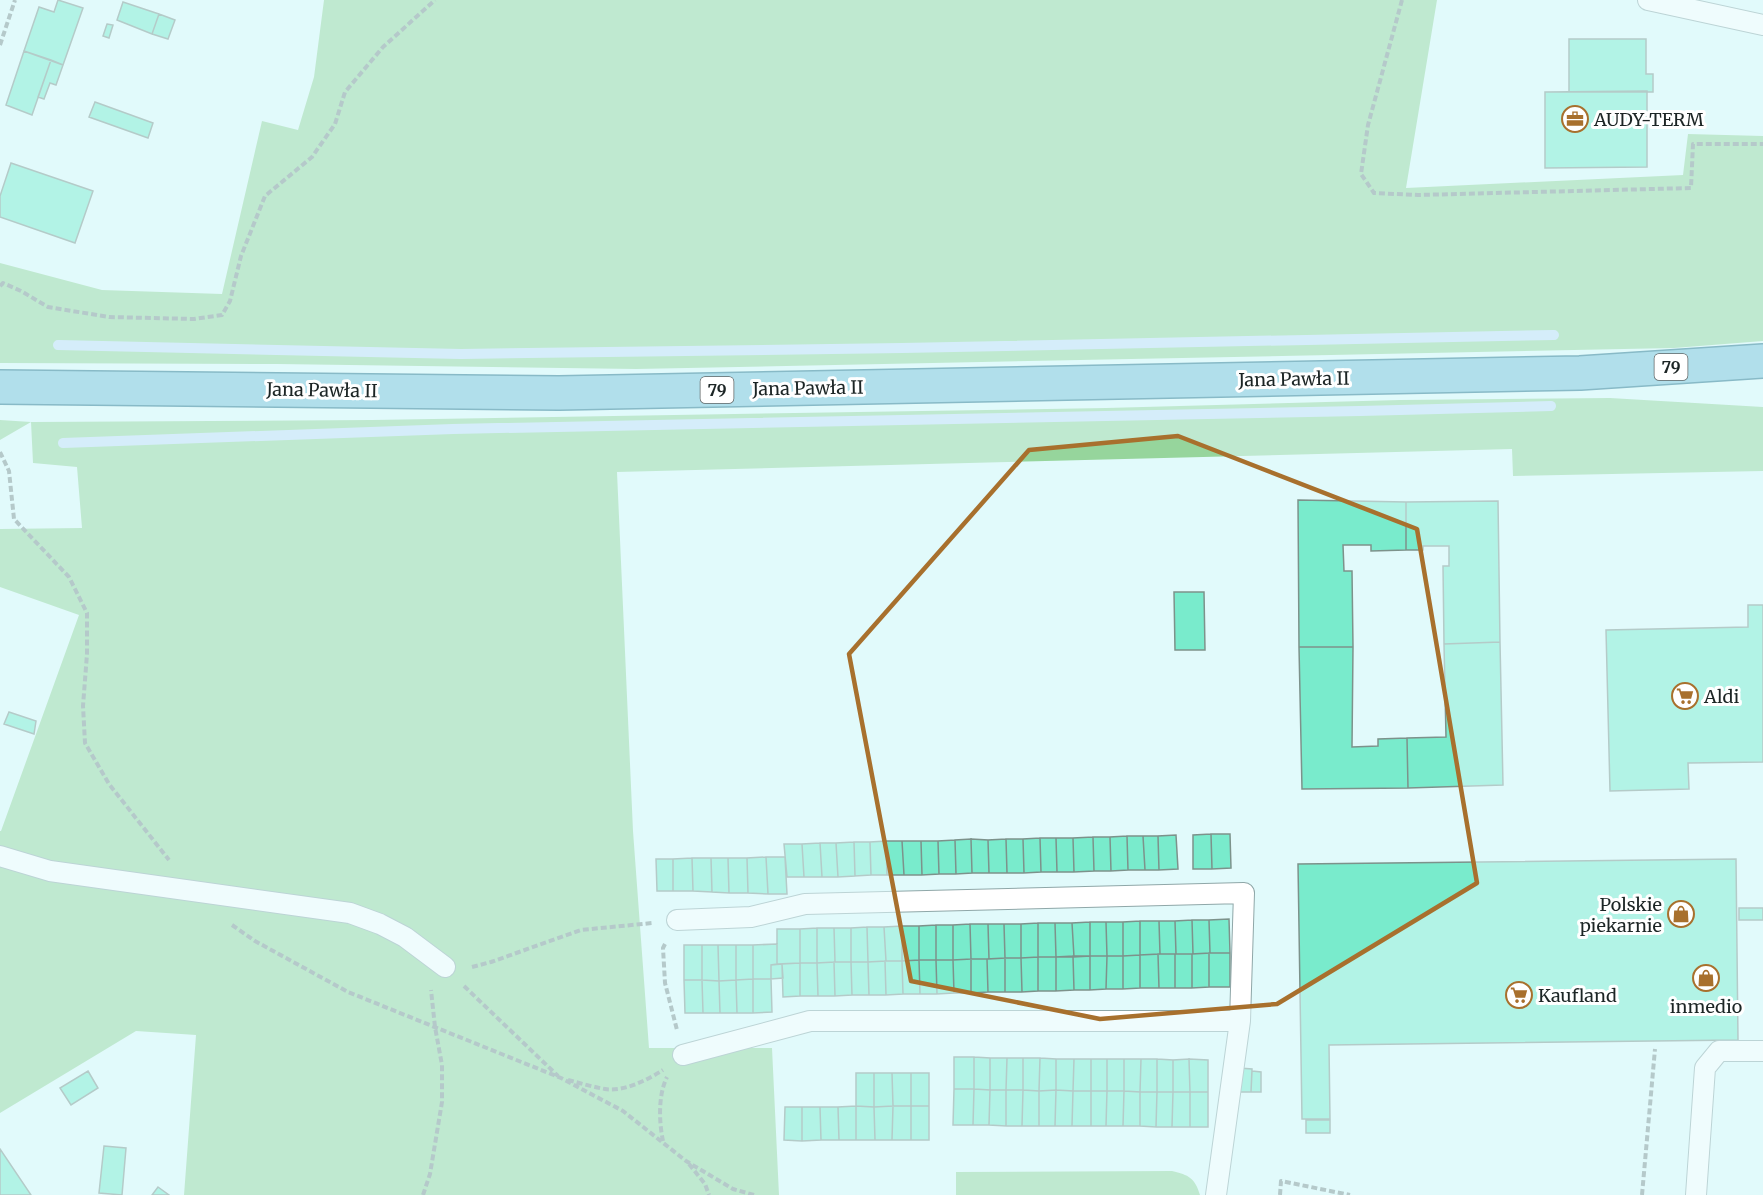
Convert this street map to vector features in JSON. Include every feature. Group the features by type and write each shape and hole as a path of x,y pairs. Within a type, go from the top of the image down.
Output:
{"main road":[{"name":"Jana Pawła II","path":"0,387 559,393 1580,373 1763,361"},
{"name":"Jana Pawła II","path":"1580,373 1763,380"}],"lane":[{"path":"1648,0 1763,25"},
{"path":"0,856 50,871 350,913 380,924 445,967"},
{"path":"677,920 752,917 805,904 1244,893 1240,1021 1216,1195"},
{"path":"682,1054 810,1021 1240,1021"},
{"path":"1696,1195 1705,1068 1719,1051 1763,1051"}],"path":[{"path":"0,45 15,0"},
{"path":"0,286 3,283 48,307 109,316 194,319 222,315 230,301 241,256 265,196 312,157 334,124 345,92 383,48 435,0"},
{"path":"1402,0 1382,70 1367,135 1361,174 1374,193 1418,195 1691,188 1693,144 1763,144"},
{"path":"0,452 9,471 14,519 69,576 87,613 83,706 85,743 109,784 158,847 220,916 255,941 348,992 561,1078 622,1111 687,1161 733,1189 754,1195"},
{"path":"445,967 468,968 491,962 580,930 677,920"},
{"path":"664,1142 661,1118 665,1082 682,1054 665,983 663,948 677,920"},
{"path":"415,945 431,983 435,1027 442,1065 442,1102 430,1174 423,1195"},
{"path":"445,967 561,1078 607,1090 622,1088 656,1074 682,1054"},
{"path":"1642,1195 1655,1049"},
{"path":"687,1161 705,1184 709,1195"},
{"path":"1280,1195 1281,1181 1350,1195"}],"highlighted area":[{"path":"1178,436 1417,529 1477,883 1277,1004 1100,1019 911,981 849,654 1029,450"}],"green space":[{"path":"324,0 1437,0 1406,188 1683,175 1688,134 1763,136 1763,341 1674,348 636,369 0,363 0,263 102,290 222,294 262,121 298,130 314,77"},
{"path":"1610,398 1763,407 1763,471 1513,476 1512,449 617,472 633,831 649,1048 772,1048 779,1195 184,1195 196,1035 136,1031 0,1113 0,831 79,615 0,587 0,529 82,528 77,467 33,463 31,422 372,420"},
{"path":"0,420 31,422 0,440"},
{"path":"1172,1171 1190,1178 1200,1195 956,1195 956,1172"}],"building":[{"path":"58,0 83,8 63,65 24,51 39,7 54,12"},
{"path":"123,2 159,14 152,34 117,20"},
{"path":"159,14 175,20 168,39 152,34"},
{"path":"107,24 113,25 109,38 103,36"},
{"path":"1569,39 1646,39 1646,74 1653,74 1653,92 1569,92"},
{"path":"24,51 51,60 32,115 6,105"},
{"path":"51,60 63,65 56,85 50,83 44,99 38,97"},
{"path":"1647,91 1647,167 1545,168 1545,92"},
{"path":"95,102 153,123 148,138 89,117"},
{"path":"11,163 93,191 75,243 0,217 0,196"},
{"path":"1298,500 1406,502 1406,550 1371,551 1371,545 1343,545 1344,571 1352,571 1353,647 1299,647"},
{"path":"1498,501 1500,642 1444,644 1443,566 1449,566 1449,546 1423,546 1423,550 1406,550 1406,502"},
{"path":"1174,592 1204,592 1205,650 1175,650"},
{"name":"Aldi","path":"1748,605 1763,605 1763,762 1688,763 1689,789 1610,791 1606,630 1748,627"},
{"path":"1500,642 1503,785 1408,788 1407,738 1446,737 1444,644"},
{"path":"1299,647 1353,647 1352,747 1378,746 1378,739 1407,738 1408,788 1302,789"},
{"path":"9,712 36,721 34,734 4,724"},
{"path":"1211,834 1212,869 1193,869 1193,835"},
{"path":"1211,834 1230,834 1231,868 1212,869"},
{"path":"1176,835 1178,869 1159,870 1158,836"},
{"path":"1127,836 1143,836 1145,870 1128,870"},
{"path":"1127,836 1128,870 1111,871 1110,837"},
{"path":"1143,836 1158,836 1159,870 1145,870"},
{"path":"1093,837 1094,871 1074,872 1073,838"},
{"path":"1093,837 1110,837 1111,871 1094,871"},
{"path":"1040,838 1041,872 1024,873 1023,839"},
{"path":"1040,838 1056,838 1057,872 1041,872"},
{"path":"1056,838 1073,838 1074,872 1057,872"},
{"path":"971,839 972,873 956,874 955,840"},
{"path":"971,839 988,840 989,873 972,873"},
{"path":"1006,839 1007,873 989,873 988,840"},
{"path":"1006,839 1023,839 1024,873 1007,873"},
{"path":"955,840 956,874 939,874 938,841"},
{"path":"886,841 887,875 871,875 870,842"},
{"path":"886,841 902,841 904,875 887,875"},
{"path":"902,841 921,841 922,875 904,875"},
{"path":"921,841 938,841 939,874 922,875"},
{"path":"854,842 855,876 838,877 836,843"},
{"path":"854,842 870,842 871,875 855,876"},
{"path":"820,843 822,877 804,877 802,844"},
{"path":"820,843 836,843 838,877 822,877"},
{"path":"784,844 802,844 804,877 787,877"},
{"path":"766,857 768,894 748,893 747,858"},
{"path":"766,857 785,857 787,894 768,894"},
{"path":"692,858 693,891 673,891 673,859"},
{"path":"692,858 711,858 712,892 693,891"},
{"path":"711,858 728,858 729,893 712,892"},
{"path":"728,858 747,858 748,893 729,893"},
{"path":"656,859 673,859 673,891 657,891"},
{"name":"Kaufland","path":"1736,859 1738,1040 1329,1045 1330,1119 1302,1119 1298,864"},
{"path":"1739,908 1763,908 1763,920 1739,920"},
{"path":"1229,919 1230,953 1210,953 1209,920"},
{"path":"1192,920 1209,920 1210,953 1193,954"},
{"path":"1192,920 1193,954 1176,954 1175,921"},
{"path":"1140,921 1140,955 1123,956 1123,922"},
{"path":"1140,921 1159,921 1160,954 1140,955"},
{"path":"1159,921 1175,921 1176,954 1160,954"},
{"path":"1090,922 1106,922 1107,956 1090,956"},
{"path":"1090,922 1090,956 1074,957 1072,923"},
{"path":"1106,922 1123,922 1123,956 1107,956"},
{"path":"1038,923 1055,923 1056,957 1038,957"},
{"path":"1038,923 1038,957 1021,958 1021,924"},
{"path":"1055,923 1072,923 1074,957 1056,957"},
{"path":"970,924 971,959 953,960 953,925"},
{"path":"970,924 988,924 989,959 971,959"},
{"path":"988,924 1004,924 1005,958 989,959"},
{"path":"1004,924 1021,924 1021,958 1005,958"},
{"path":"936,925 953,925 953,960 936,960"},
{"path":"936,925 936,960 919,960 919,926"},
{"path":"902,926 919,926 919,960 902,961"},
{"path":"902,926 902,961 886,961 884,927"},
{"path":"867,927 868,962 851,962 851,928"},
{"path":"867,927 884,927 886,961 868,962"},
{"path":"817,928 817,963 800,963 800,929"},
{"path":"817,928 834,928 835,962 817,963"},
{"path":"834,928 851,928 851,962 835,962"},
{"path":"777,929 800,929 800,963 777,964"},
{"path":"777,944 777,964 771,965 771,979 753,979 753,945"},
{"path":"684,945 702,945 702,980 684,980"},
{"path":"702,945 718,945 719,981 702,980"},
{"path":"718,945 736,945 736,980 719,981"},
{"path":"736,945 753,945 753,979 736,980"},
{"path":"1209,953 1209,987 1192,988 1192,954"},
{"path":"1209,953 1230,953 1230,987 1209,987"},
{"path":"1158,954 1159,988 1140,988 1140,955"},
{"path":"1158,954 1175,954 1175,988 1159,988"},
{"path":"1175,954 1192,954 1192,988 1175,988"},
{"path":"1140,955 1140,988 1123,989 1123,956"},
{"path":"1073,956 1074,990 1056,991 1056,957"},
{"path":"1073,956 1090,956 1090,990 1074,990"},
{"path":"1090,956 1107,956 1106,989 1090,990"},
{"path":"1107,956 1123,956 1123,989 1106,989"},
{"path":"1038,957 1038,991 1022,992 1021,958"},
{"path":"1038,957 1056,957 1056,991 1038,991"},
{"path":"1005,958 1021,958 1022,992 1005,992"},
{"path":"1005,958 1005,992 988,992 987,959"},
{"path":"971,959 987,959 988,992 971,993"},
{"path":"971,959 971,993 954,993 953,960"},
{"path":"919,960 920,994 903,994 902,961"},
{"path":"919,960 936,960 937,994 920,994"},
{"path":"936,960 953,960 954,993 937,994"},
{"path":"885,961 886,995 869,995 868,962"},
{"path":"885,961 902,961 903,994 886,995"},
{"path":"834,962 835,996 818,996 817,963"},
{"path":"834,962 851,962 852,995 835,996"},
{"path":"851,962 868,962 869,995 852,995"},
{"path":"800,963 817,963 818,996 800,996"},
{"path":"800,963 800,996 783,997 782,964"},
{"path":"782,964 783,978 771,979 771,965"},
{"path":"753,979 753,1013 737,1013 736,980"},
{"path":"753,979 771,979 772,1012 753,1013"},
{"path":"684,980 702,980 703,1013 685,1013"},
{"path":"702,980 719,981 720,1013 703,1013"},
{"path":"736,980 737,1013 720,1013 719,981"},
{"path":"954,1057 974,1057 974,1089 954,1089"},
{"path":"974,1057 990,1058 990,1090 974,1089"},
{"path":"990,1058 1007,1058 1006,1090 990,1090"},
{"path":"1007,1058 1023,1058 1023,1090 1006,1090"},
{"path":"1023,1058 1040,1058 1039,1091 1023,1090"},
{"path":"1040,1058 1056,1059 1056,1090 1039,1091"},
{"path":"1056,1059 1074,1059 1073,1091 1056,1090"},
{"path":"1074,1059 1091,1059 1091,1091 1073,1091"},
{"path":"1091,1059 1107,1059 1107,1091 1091,1091"},
{"path":"1107,1059 1124,1059 1124,1091 1107,1091"},
{"path":"1124,1059 1141,1059 1140,1092 1124,1091"},
{"path":"1141,1059 1157,1059 1157,1092 1140,1092"},
{"path":"1157,1059 1173,1060 1173,1092 1157,1092"},
{"path":"1189,1059 1208,1060 1208,1092 1190,1092"},
{"path":"1189,1059 1190,1092 1173,1092 1173,1060"},
{"path":"1239,1068 1252,1069 1251,1092 1239,1092"},
{"path":"88,1071 98,1088 71,1105 60,1088"},
{"path":"1252,1071 1261,1072 1261,1092 1251,1092"},
{"path":"856,1073 874,1073 874,1107 856,1106"},
{"path":"874,1073 892,1073 893,1106 874,1107"},
{"path":"892,1073 911,1073 911,1106 893,1106"},
{"path":"911,1073 929,1073 929,1106 911,1106"},
{"path":"954,1089 974,1089 973,1125 953,1125"},
{"path":"974,1089 990,1090 989,1125 973,1125"},
{"path":"990,1090 1006,1090 1006,1126 989,1125"},
{"path":"1006,1090 1023,1090 1022,1126 1006,1126"},
{"path":"1023,1090 1039,1091 1039,1126 1022,1126"},
{"path":"1056,1090 1073,1091 1072,1126 1055,1126"},
{"path":"1056,1090 1055,1126 1039,1126 1039,1091"},
{"path":"1073,1091 1091,1091 1091,1126 1072,1126"},
{"path":"1091,1091 1107,1091 1106,1126 1091,1126"},
{"path":"1107,1091 1124,1091 1123,1126 1106,1126"},
{"path":"1124,1091 1140,1092 1140,1126 1123,1126"},
{"path":"1140,1092 1157,1092 1156,1127 1140,1126"},
{"path":"1157,1092 1173,1092 1172,1127 1156,1127"},
{"path":"1173,1092 1190,1092 1190,1127 1172,1127"},
{"path":"1190,1092 1208,1092 1208,1127 1190,1127"},
{"path":"856,1106 856,1140 839,1140 838,1107"},
{"path":"856,1106 874,1107 875,1140 856,1140"},
{"path":"893,1106 892,1140 875,1140 874,1107"},
{"path":"893,1106 911,1106 911,1140 892,1140"},
{"path":"911,1106 929,1106 929,1140 911,1140"},
{"path":"785,1107 802,1107 802,1141 784,1140"},
{"path":"802,1107 820,1107 821,1140 802,1141"},
{"path":"820,1107 838,1107 839,1140 821,1140"},
{"path":"1306,1120 1330,1120 1330,1133 1306,1133"},
{"path":"104,1146 126,1148 122,1195 99,1193"},
{"path":"0,1149 31,1195 0,1195"},
{"path":"158,1187 169,1195 152,1195"}],"waterway":[{"path":"58,345 461,354 1554,335"},
{"path":"63,443 453,429 1551,406"}],"place":[{"name":"AUDY-TERM","path":"1575,119"},
{"name":"Aldi","path":"1685,696"},
{"name":"Polskie piekarnie","path":"1681,914"},
{"name":"inmedio","path":"1706,978"},
{"name":"Kaufland","path":"1519,995"}]}
